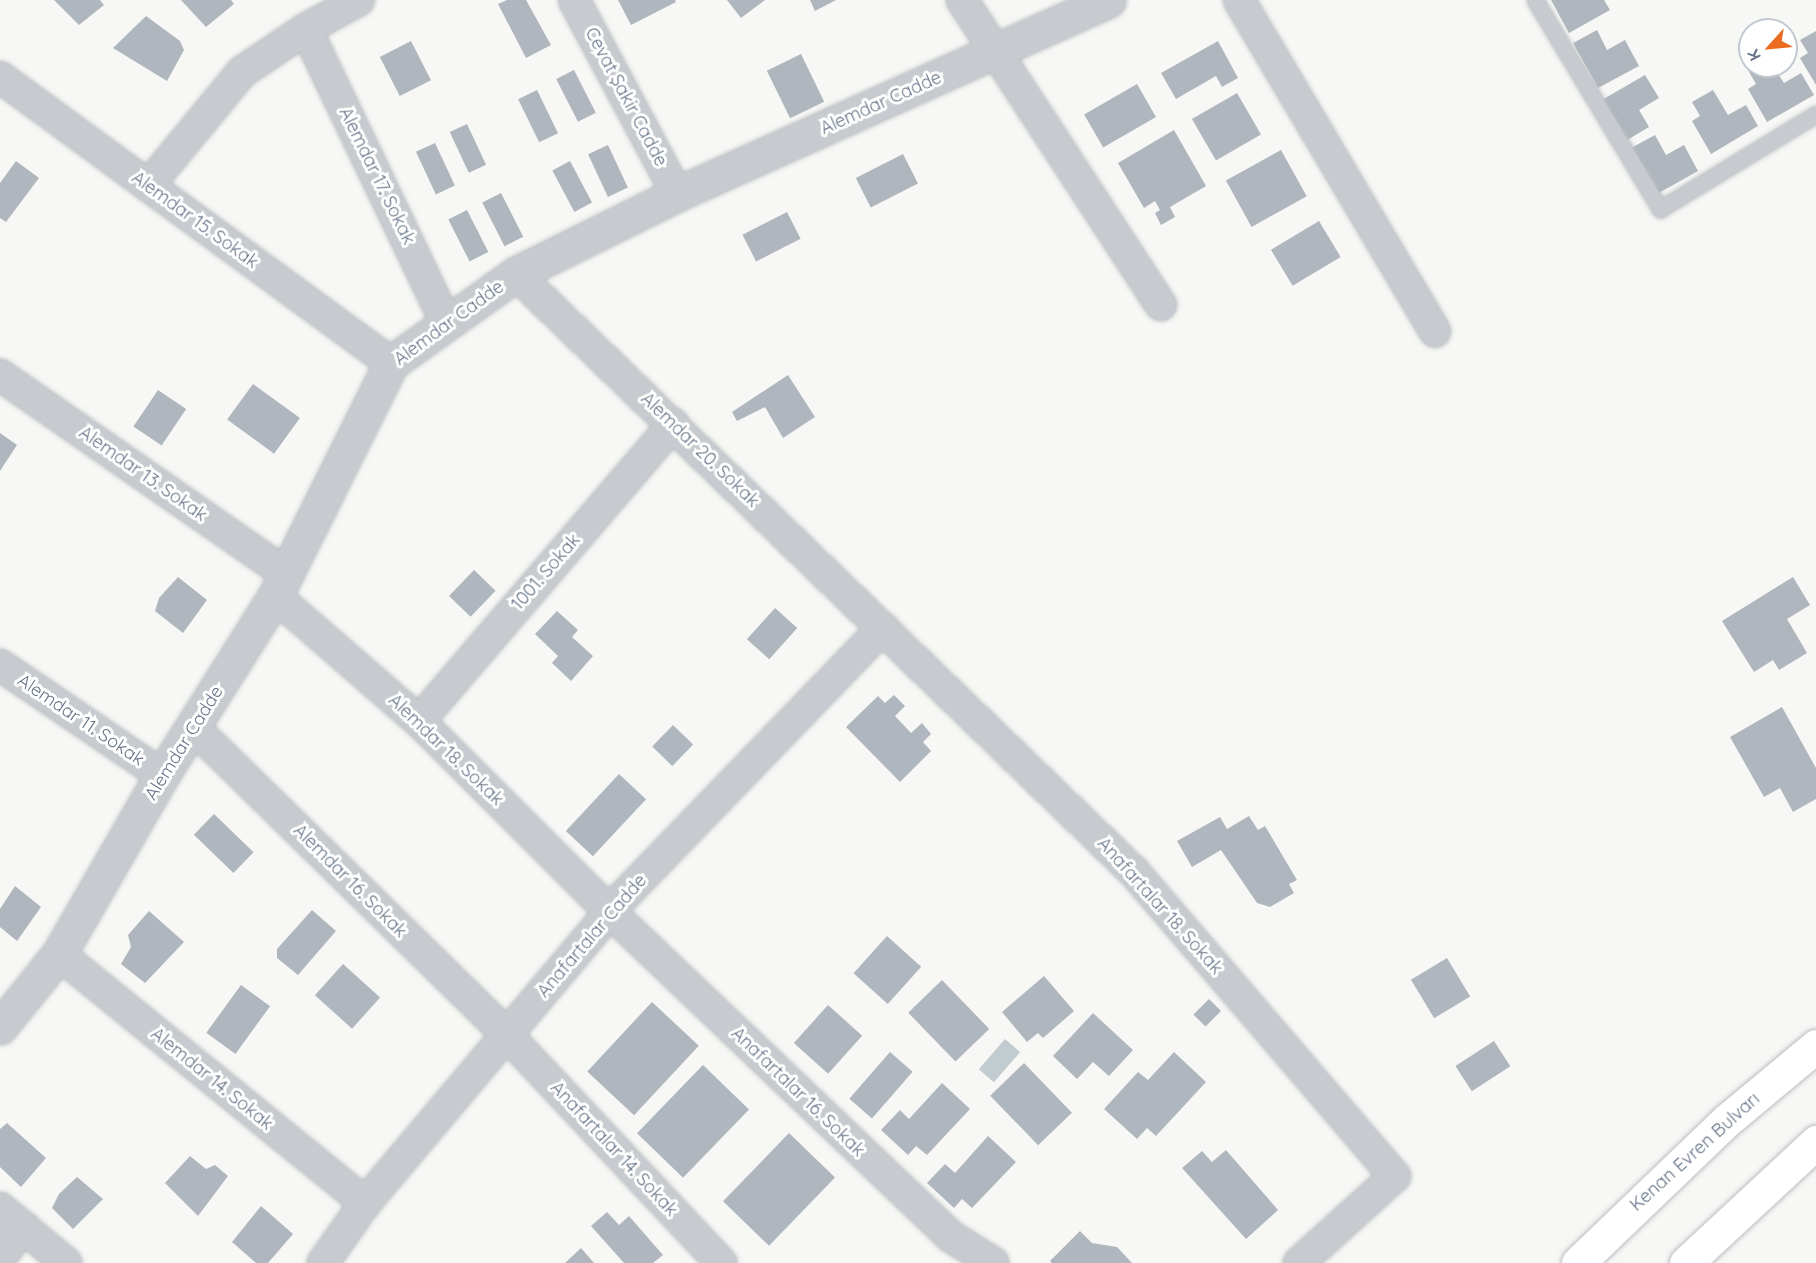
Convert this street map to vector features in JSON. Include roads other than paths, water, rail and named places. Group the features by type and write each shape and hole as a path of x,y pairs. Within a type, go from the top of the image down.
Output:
{"main road":[{"name":"Kenan Evren Bulvarı","path":"1578,1263 1726,1121 1816,1046"},
{"path":"1686,1263 1816,1142"}],"street":[{"path":"148,186 242,72 306,29 359,0"},
{"name":"Cevat Şakir Cadde","path":"574,0 677,194"},
{"path":"962,0 1161,305"},
{"name":"Alemdar Cadde","path":"0,1027 59,954 162,775 194,728 280,585 391,363 516,274 677,194 1108,0"},
{"path":"1239,0 1435,331"},
{"name":"Alemdar 17. Sokak","path":"306,29 447,324"},
{"name":"Alemdar 15. Sokak","path":"0,77 391,363"},
{"name":"Alemdar 20. Sokak","path":"516,274 883,628"},
{"name":"Alemdar 13. Sokak","path":"0,375 280,585"},
{"name":"1001. Sokak","path":"419,721 674,424"},
{"name":"Alemdar 18. Sokak","path":"280,585 610,912"},
{"name":"Anafartalar Cadde","path":"322,1263 366,1203 610,912 883,628"},
{"name":"Anafartalar 18. Sokak","path":"883,628 1134,872 1395,1176 1299,1263"},
{"name":"Alemdar 11. Sokak","path":"0,665 162,775"},
{"name":"Alemdar 16. Sokak","path":"194,728 507,1035"},
{"name":"Anafartalar 16. Sokak","path":"610,912 950,1236 993,1263"},
{"name":"Alemdar 14. Sokak","path":"59,954 366,1203"},
{"name":"Anafartalar 14. Sokak","path":"507,1035 721,1263"},
{"path":"0,1208 66,1263"},
{"path":"0,1258 23,1227"}],"lane":[{"path":"1535,0 1660,209 1816,114"}]}
